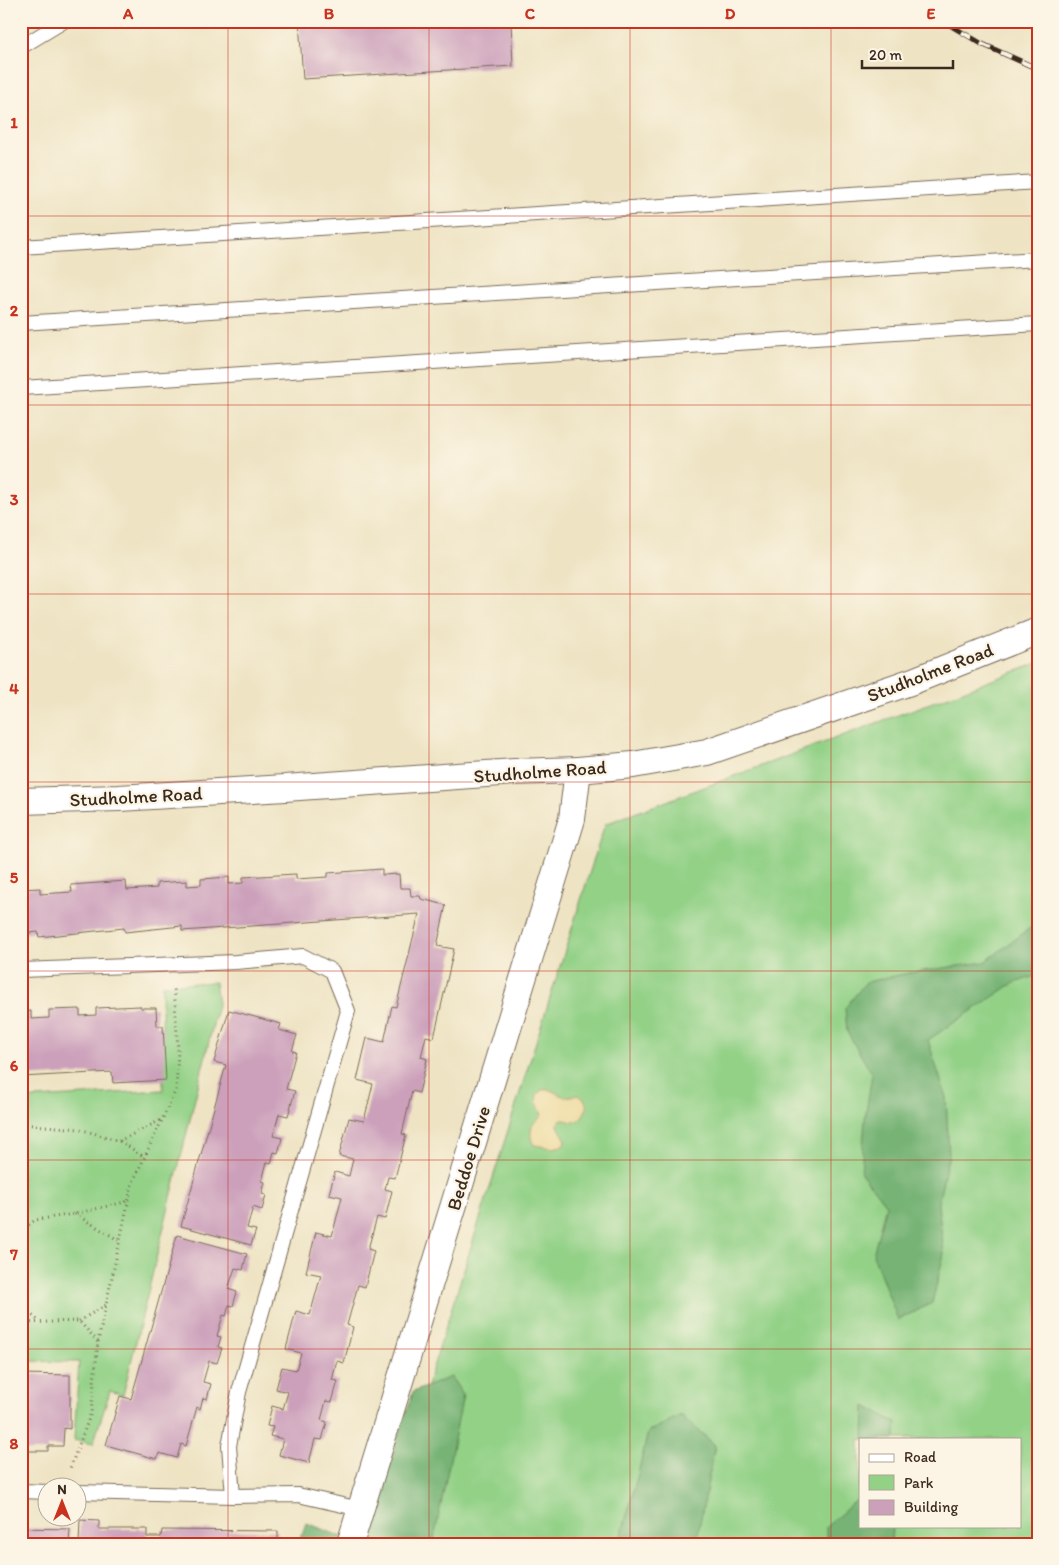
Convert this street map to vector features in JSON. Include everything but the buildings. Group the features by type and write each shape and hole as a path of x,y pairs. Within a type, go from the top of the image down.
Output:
{"street":[{"name":"Studholme Road","path":"21,801 129,797 515,772 578,770 633,765 707,752 913,681 1038,631"},
{"name":"Beddoe Drive","path":"350,1544 572,819 578,770"}],"lane":[{"path":"21,47 64,21"},
{"path":"21,247 1038,182"},
{"path":"21,322 1038,259"},
{"path":"21,388 1038,324"},
{"path":"21,970 236,962 303,956 332,972 348,1011 239,1392 229,1446 233,1496"},
{"path":"21,1491 38,1492"},
{"path":"88,1492 233,1496 298,1495 360,1509"}],"path":[{"path":"67,1478 91,1412 98,1342 132,1184 176,1090 178,1050 173,964"},
{"path":"119,1141 162,1120"},
{"path":"21,1124 80,1129 119,1141 144,1157"},
{"path":"21,1231 35,1220 74,1214 128,1201"},
{"path":"74,1214 120,1241"},
{"path":"21,1323 79,1321 106,1305"},
{"path":"21,1306 41,1322"},
{"path":"79,1321 98,1342"}],"green space":[{"path":"1038,663 1038,1544 377,1544 605,824"},
{"path":"1038,922 1038,975 1012,984 928,1040 946,1097 949,1154 938,1204 944,1254 932,1303 898,1320 873,1255 886,1205 861,1173 865,1119 872,1074 847,1032 845,1008 866,982 909,973 985,962"},
{"path":"215,982 218,1004 123,1395 110,1391 93,1444 74,1440 79,1362 21,1361 21,1099 163,1090 162,985"},
{"path":"451,1377 463,1395 433,1544 363,1544 413,1392"},
{"path":"865,1406 897,1423 896,1438 864,1438"},
{"path":"681,1415 715,1445 696,1544 619,1544 648,1432"},
{"path":"859,1498 859,1528 892,1528 891,1544 826,1544 826,1527"},
{"path":"307,1523 360,1544 297,1544"}],"sand":[{"path":"548,1089 565,1097 578,1095 585,1100 587,1108 581,1118 576,1121 564,1119 559,1121 558,1126 566,1140 562,1146 552,1148 534,1145 531,1134 533,1124 542,1115 536,1101 537,1094 542,1090"}],"railway":[{"path":"943,21 982,44 1038,69"}]}
